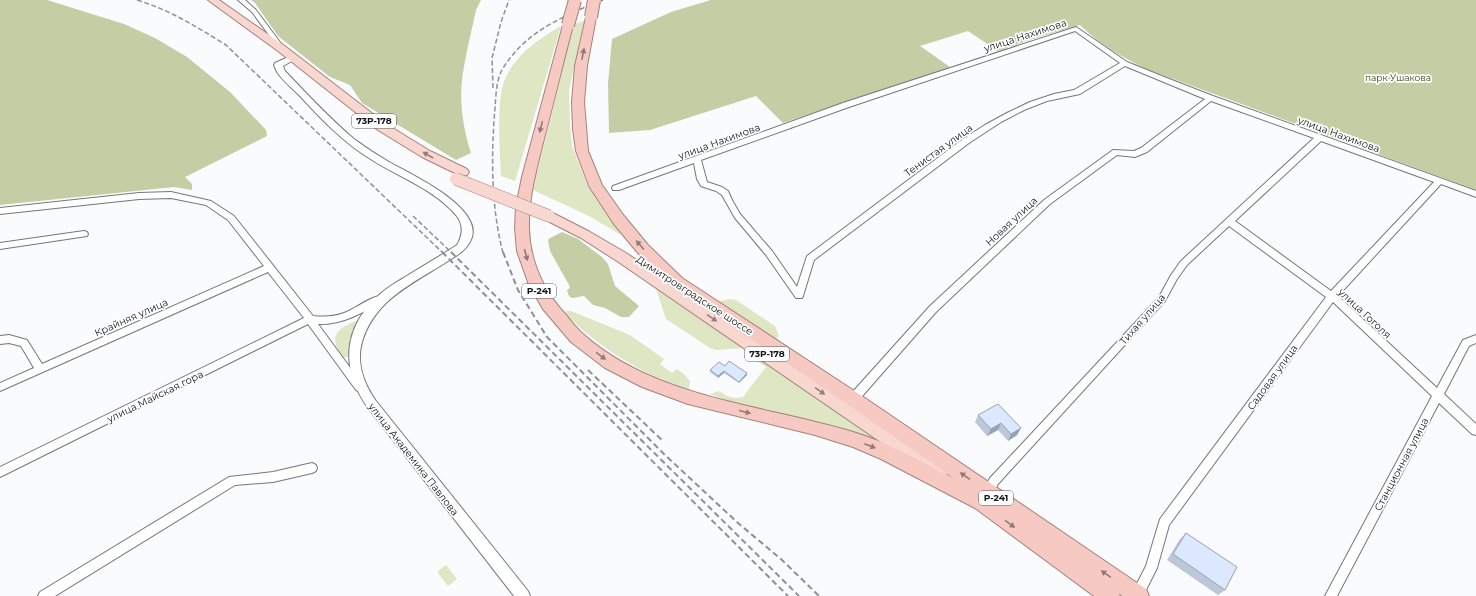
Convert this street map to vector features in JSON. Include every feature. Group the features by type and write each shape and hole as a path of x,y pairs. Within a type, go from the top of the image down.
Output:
{"highway":[{"name":"Р-241","path":"575,0 528,177 522,218 522,243 529,268 540,294 567,329 607,360 627,372 671,392 707,403 854,440 888,453 983,496"},
{"name":"Р-241","path":"594,0 581,66 578,102 579,129 582,151 596,186 619,220 643,248 677,282"},
{"name":"Димитровградское шоссе","path":"677,282 854,399 983,496 1110,596"},
{"name":"Димитровградское шоссе","path":"983,496 1138,596"}],"main road":[{"name":"Димитровградское шоссе","path":"213,0 289,60 357,119 414,158 590,228 677,282"},
{"name":"Димитровградское шоссе","path":"238,19 282,49 289,60"},
{"name":"Димитровградское шоссе","path":"552,213 983,496"}],"street":[{"path":"240,0 254,11 282,49"},
{"path":"250,27 257,28 264,24"},
{"name":"улица Нахимова","path":"616,188 846,105 1076,29 1125,63 1210,98 1476,194"},
{"path":"289,60 278,65 281,72 347,138 381,161 437,193 457,210 465,221 469,235 461,248 354,313 336,320 325,321 310,319"},
{"name":"Тенистая улица","path":"697,160 701,179 704,184 725,193 730,205 769,253 799,296 810,258 966,141 991,124 1025,108 1057,96 1084,89 1125,63"},
{"name":"Новая улица","path":"854,399 933,309 1046,202 1116,152 1135,154 1144,150 1210,98"},
{"name":"Тихая улица","path":"983,496 994,482 1162,299 1174,277 1184,263 1320,137"},
{"name":"Садовая улица","path":"1138,596 1151,568 1164,523 1332,296 1440,181"},
{"name":"улица Академика Павлова","path":"0,212 139,196 171,195 199,200 224,212 231,218 310,319 430,481 523,596"},
{"name":"улица Гоголя","path":"1230,222 1332,296 1476,431"},
{"path":"0,246 84,234"},
{"name":"Крайняя улица","path":"0,387 270,267"},
{"path":"365,395 356,374 354,352 360,329 381,298"},
{"name":"улица Майская гора","path":"0,472 310,319"},
{"path":"0,340 9,339 24,343 40,370"},
{"name":"Станционная улица","path":"1331,596 1466,343 1476,339"},
{"path":"44,596 233,480 273,477 312,468"}],"green space":[{"path":"0,0 47,0 124,24 155,38 187,57 230,92 266,130 267,136 185,177 192,184 192,190 174,187 0,205"},
{"path":"251,0 481,0 476,10 470,36 461,89 463,117 471,153 456,160 362,103 350,85 330,77 278,36 255,3"},
{"name":"парк Ушакова","path":"711,0 1476,0 1476,190 1146,69 1119,55 1080,25 998,51 968,31 920,46 950,67 783,123 756,96 650,130 609,133 608,84 612,39 671,12"},
{"path":"584,21 569,91 572,146 587,185 621,235 589,216 533,190 574,24"},
{"path":"561,26 515,181 501,176 499,122 501,92 503,85 512,66 526,50 534,43"},
{"path":"562,232 578,239 602,257 608,264 615,286 639,306 629,317 621,317 605,308 593,305 584,296 572,298 569,296 567,290 570,288 569,285 550,251 548,240"},
{"path":"656,289 661,289 744,345 743,348 716,350 710,348 666,319"},
{"path":"730,299 736,300 775,326 779,336 776,340 717,302"},
{"path":"566,311 571,311 630,335 664,359 660,364 672,373 677,369 684,374 690,381 689,389 677,386 651,375 611,352 587,334 564,313"},
{"path":"357,321 349,345 349,356 344,358 336,345 336,335 344,327"},
{"path":"759,356 874,437 874,439 732,402 710,394 719,391 730,397 743,397 766,367 752,358"},
{"path":"446,565 457,579 448,586 437,572"}],"building":[{"path":"729,361 747,373 739,382 724,371 718,376 710,370 719,362 725,366"},
{"path":"998,404 1021,428 1011,434 1001,423 991,429 978,415"},
{"path":"1186,533 1237,567 1225,590 1173,554"}],"railway":[{"path":"137,0 161,9 194,25 226,45 443,253"},
{"path":"493,88 492,58 501,22 509,0"},
{"path":"503,253 496,218 493,181 496,94 500,74 511,57 522,45 546,26 603,0"},
{"path":"413,216 452,253"},
{"path":"442,252 788,596"},
{"path":"451,252 799,596"},
{"path":"503,252 518,290 547,337 665,455 738,523 782,560 819,596"},
{"path":"588,370 663,441"}]}
